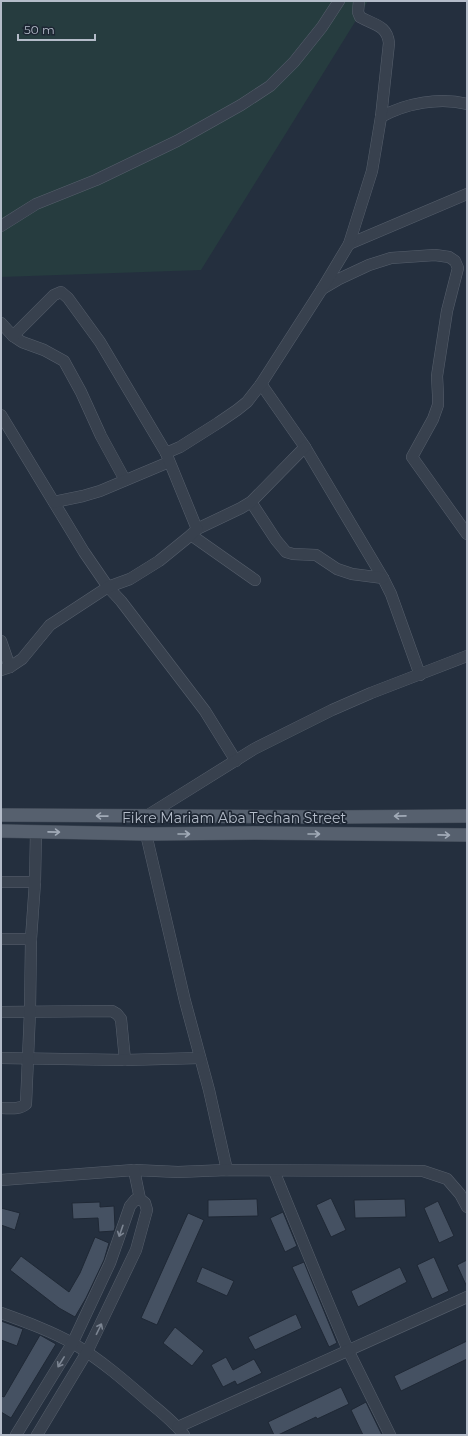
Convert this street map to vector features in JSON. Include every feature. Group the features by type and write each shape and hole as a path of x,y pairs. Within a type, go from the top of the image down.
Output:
{"main road":[{"name":"Fikre Mariam Aba Techan Street","path":"1,815 145,817 467,816"},
{"name":"Fikre Mariam Aba Techan Street","path":"1,832 467,835"}],"street":[{"path":"1,226 36,204 96,180 177,141 241,105 270,86 294,62 322,27 339,1"},
{"path":"54,502 100,491 125,480 167,457 237,410 261,384 322,289 349,244 372,171 382,117 389,43 388,35 382,28 360,17 358,12 359,1"},
{"path":"382,117 392,111 422,104 446,102 467,104"},
{"path":"349,244 467,194"},
{"path":"322,289 369,265 391,258 435,255 449,257 455,261 458,268 446,311 437,376 438,405 433,419 412,457 467,534"},
{"path":"13,336 54,295 61,292 68,298 100,342 167,457 194,532 255,580"},
{"path":"1,323 13,336 22,342 64,361 81,392 101,436 125,480"},
{"path":"261,384 305,448 383,578 391,594 420,675"},
{"path":"1,415 84,552 108,587 121,601 205,711 236,761"},
{"path":"1,641 5,668 22,659 50,625 108,587 130,579 159,561 194,532 251,502 305,448"},
{"path":"251,502 276,540 286,552 293,554 316,555 337,569 352,574 383,578"},
{"path":"145,817 254,749 332,710 467,656"},
{"path":"1,1108 18,1108 23,1107 26,1104 36,832"},
{"path":"146,834 185,1001 209,1090 227,1170"},
{"path":"1,882 35,882"},
{"path":"1,939 31,939"},
{"path":"1,1012 112,1011 122,1019 125,1060"},
{"path":"1,1058 125,1060 200,1058"},
{"path":"37,1435 87,1352 136,1250 147,1210 145,1204 140,1199 134,1170"},
{"path":"1,1180 134,1170 178,1172 227,1170 423,1171 447,1179 460,1194 467,1207"},
{"path":"274,1171 348,1350 390,1435"},
{"path":"16,1435 72,1344 110,1263 130,1206 135,1200 140,1199"},
{"path":"1,1313 33,1325 87,1352 131,1386 181,1431 348,1350 467,1297"}],"green space":[{"path":"1,1 368,1 201,270 1,277"}],"building":[{"path":"331,1198 346,1230 331,1237 316,1205"},
{"path":"257,1199 258,1216 208,1217 208,1200"},
{"path":"405,1199 406,1217 355,1218 354,1200"},
{"path":"438,1201 454,1236 439,1243 424,1208"},
{"path":"100,1202 100,1207 114,1206 114,1231 99,1232 98,1218 73,1219 72,1203"},
{"path":"1,1208 20,1213 15,1230 1,1225"},
{"path":"283,1212 297,1246 285,1252 270,1218"},
{"path":"188,1213 204,1220 157,1325 141,1318"},
{"path":"95,1237 109,1243 104,1260 75,1317 59,1308 10,1270 21,1256 69,1292 80,1273"},
{"path":"434,1257 449,1291 432,1299 417,1265"},
{"path":"467,1260 467,1287 457,1265"},
{"path":"304,1262 337,1343 329,1347 292,1267"},
{"path":"202,1267 234,1281 227,1296 196,1282"},
{"path":"400,1267 407,1282 358,1307 351,1291"},
{"path":"296,1314 302,1328 255,1350 248,1337"},
{"path":"1,1321 23,1329 17,1346 1,1340"},
{"path":"175,1327 204,1351 192,1366 163,1343"},
{"path":"40,1335 56,1344 11,1418 1,1412 1,1396 4,1397"},
{"path":"467,1341 467,1359 401,1391 394,1376"},
{"path":"226,1357 233,1370 254,1359 262,1373 237,1385 235,1381 223,1387 211,1365"},
{"path":"341,1387 349,1404 317,1419 316,1417 278,1435 274,1435 268,1422"},
{"path":"366,1402 382,1435 363,1435 351,1410"}]}
